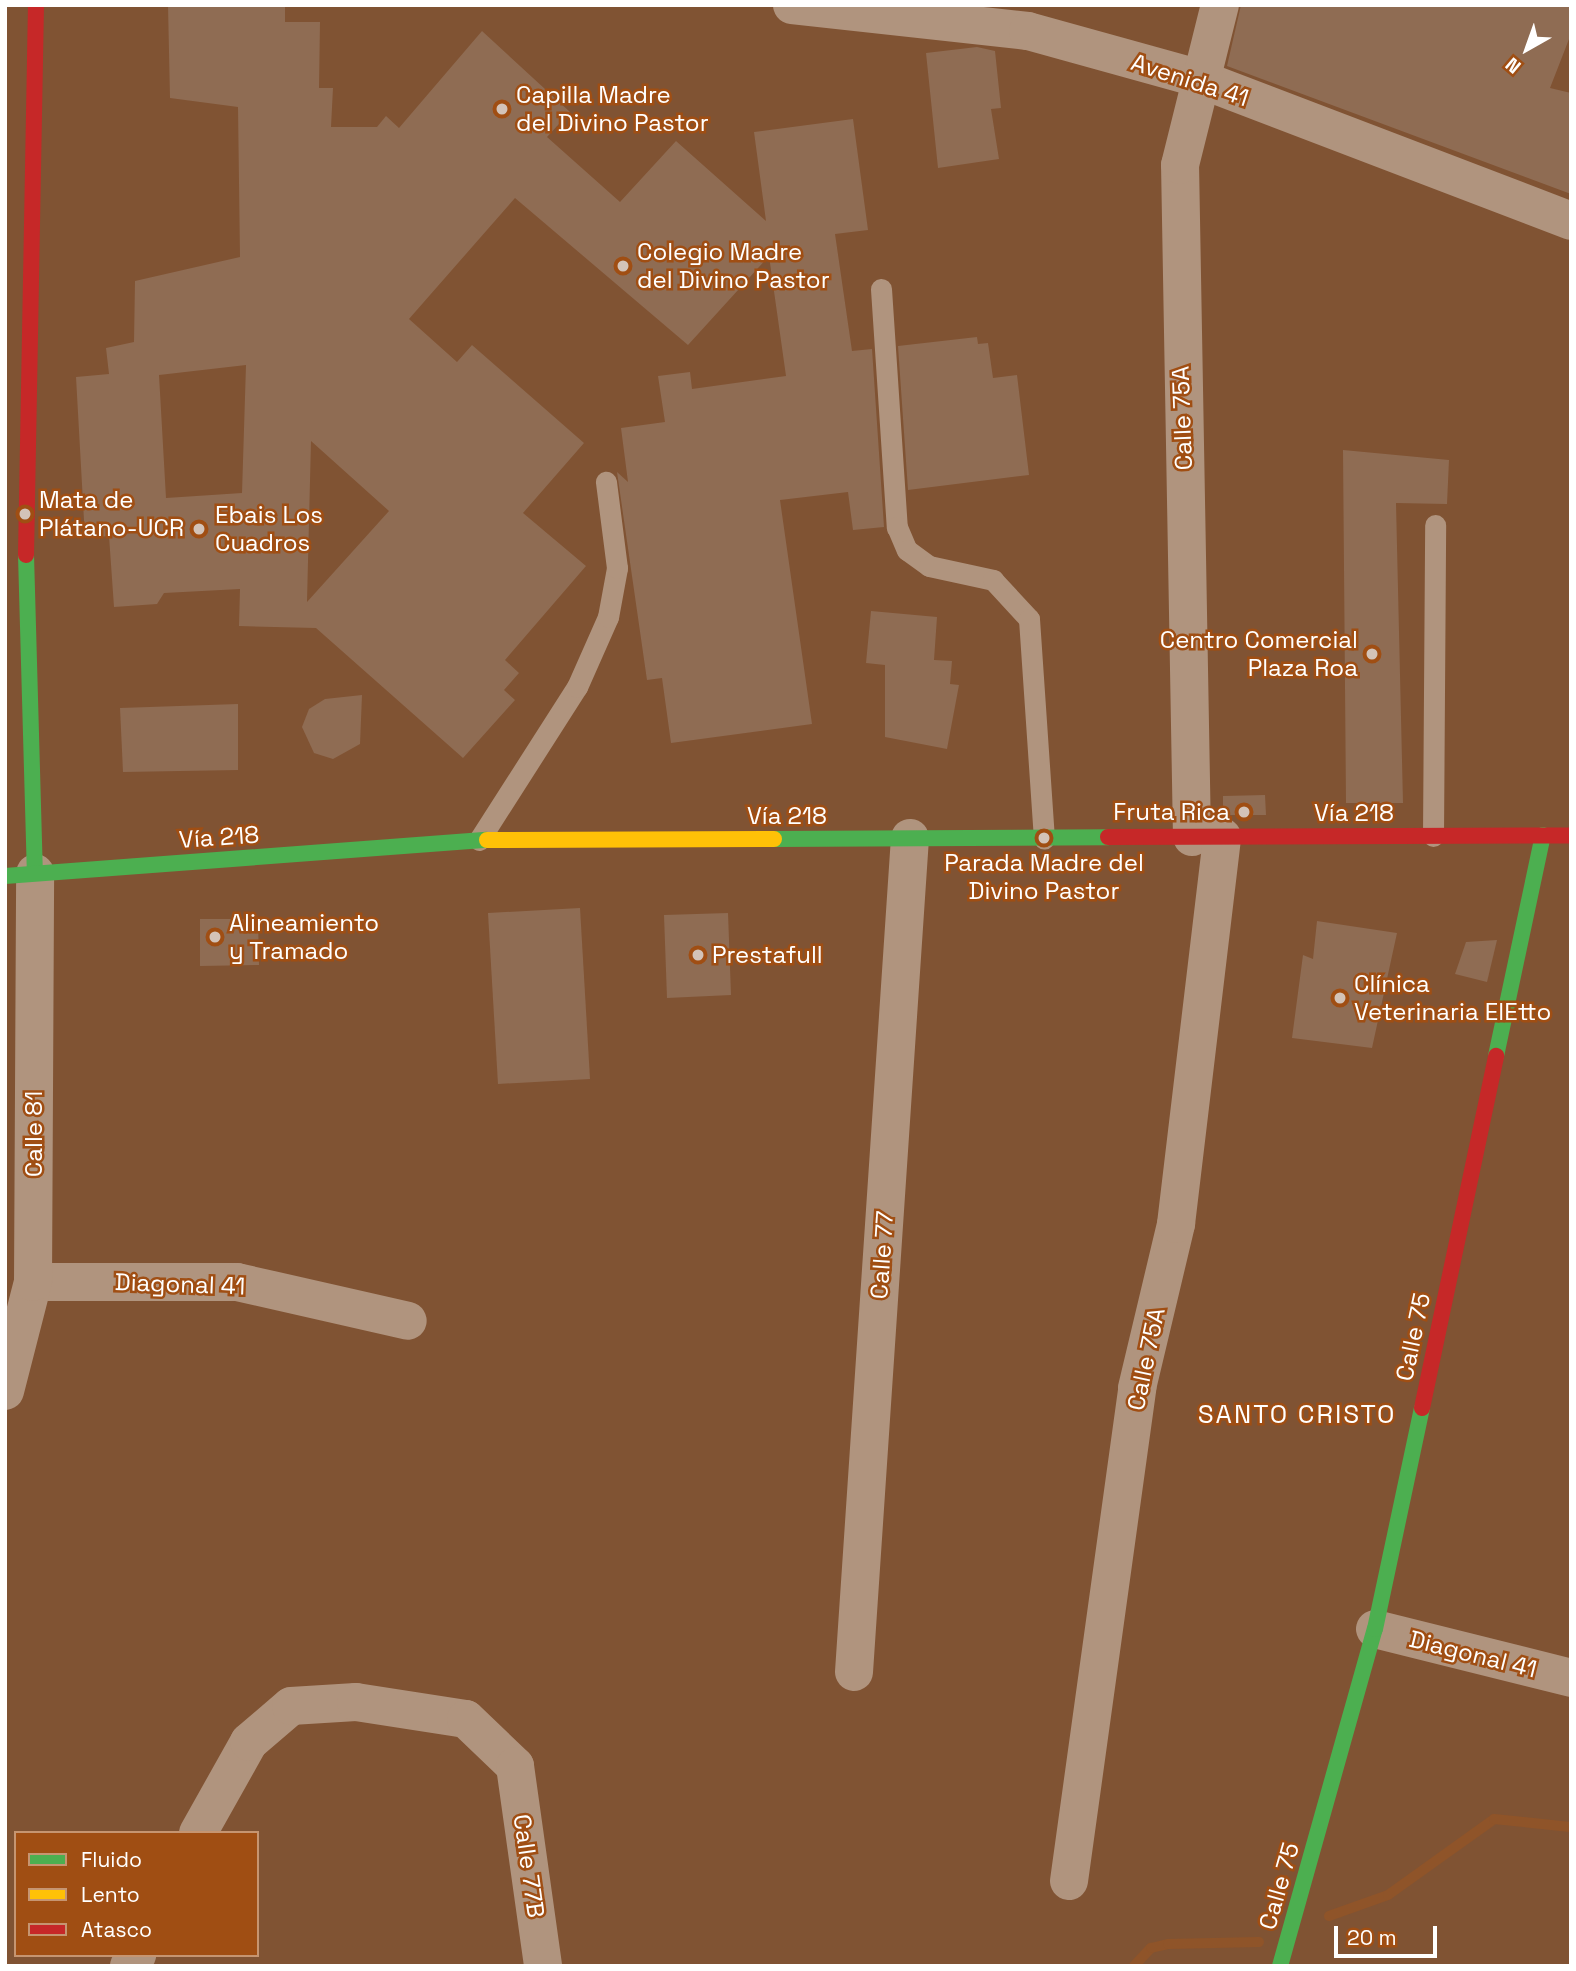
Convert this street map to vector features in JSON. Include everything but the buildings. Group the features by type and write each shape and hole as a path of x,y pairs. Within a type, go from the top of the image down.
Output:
{"main road":[{"path":"20,874 36,5"},
{"name":"Calle 75","path":"1280,1966 1375,1629 1543,835"},
{"name":"Vía 218","path":"20,874 479,840 1571,835"}],"street":[{"name":"Avenida 41","path":"792,5 857,7 1028,31 1197,79 1571,221"},
{"name":"Calle 75A","path":"1069,1881 1137,1388 1176,1224 1207,837 1178,301 1180,165 1197,79 1220,5"},
{"name":"Calle 77","path":"854,1672 910,838"},
{"name":"Calle 81","path":"5,1391 33,1282 20,874"},
{"name":"Diagonal 41","path":"33,1282 237,1282 408,1321"},
{"name":"Diagonal 41","path":"1375,1629 1571,1678"},
{"name":"Calle 77B","path":"199,1831 249,1742 291,1706 356,1702 466,1719 515,1766 543,1966"}],"lane":[{"path":"881,289 897,527 907,550 929,566 993,580 1029,619 1044,838"},
{"path":"479,840 577,687 608,617 617,568 606,482"},
{"path":"1433,836 1435,525"}],"waterway":[{"path":"1329,1916 1388,1895 1494,1819 1571,1827"},
{"path":"1134,1966 1151,1948 1168,1944 1259,1942"}],"traffic: fast":[{"path":"26,555 35,873"},
{"path":"1496,1056 1543,835"},
{"path":"774,839 1108,837"},
{"path":"5,876 487,840"},
{"path":"1280,1966 1375,1629 1422,1408"}],"traffic: slow":[{"path":"487,840 774,839"}],"traffic: jam":[{"path":"26,555 36,5"},
{"path":"1108,837 1571,835"},
{"path":"1422,1408 1496,1056"}],"place":[{"name":"Capilla Madre del Divino Pastor","path":"502,109"},
{"name":"Colegio Madre del Divino Pastor","path":"623,266"},
{"name":"Mata de Plátano-UCR","path":"25,514"},
{"name":"Ebais Los Cuadros","path":"199,529"},
{"name":"Centro Comercial Plaza Roa","path":"1372,654"},
{"name":"Fruta Rica","path":"1244,812"},
{"name":"Parada Madre del Divino Pastor","path":"1044,838"},
{"name":"Alineamiento y Tramado","path":"215,937"},
{"name":"Prestafull","path":"698,955"},
{"name":"Clínica Veterinaria ElEtto","path":"1340,998"}],"district":[{"name":"SANTO CRISTO","path":"1297,1415"}]}
